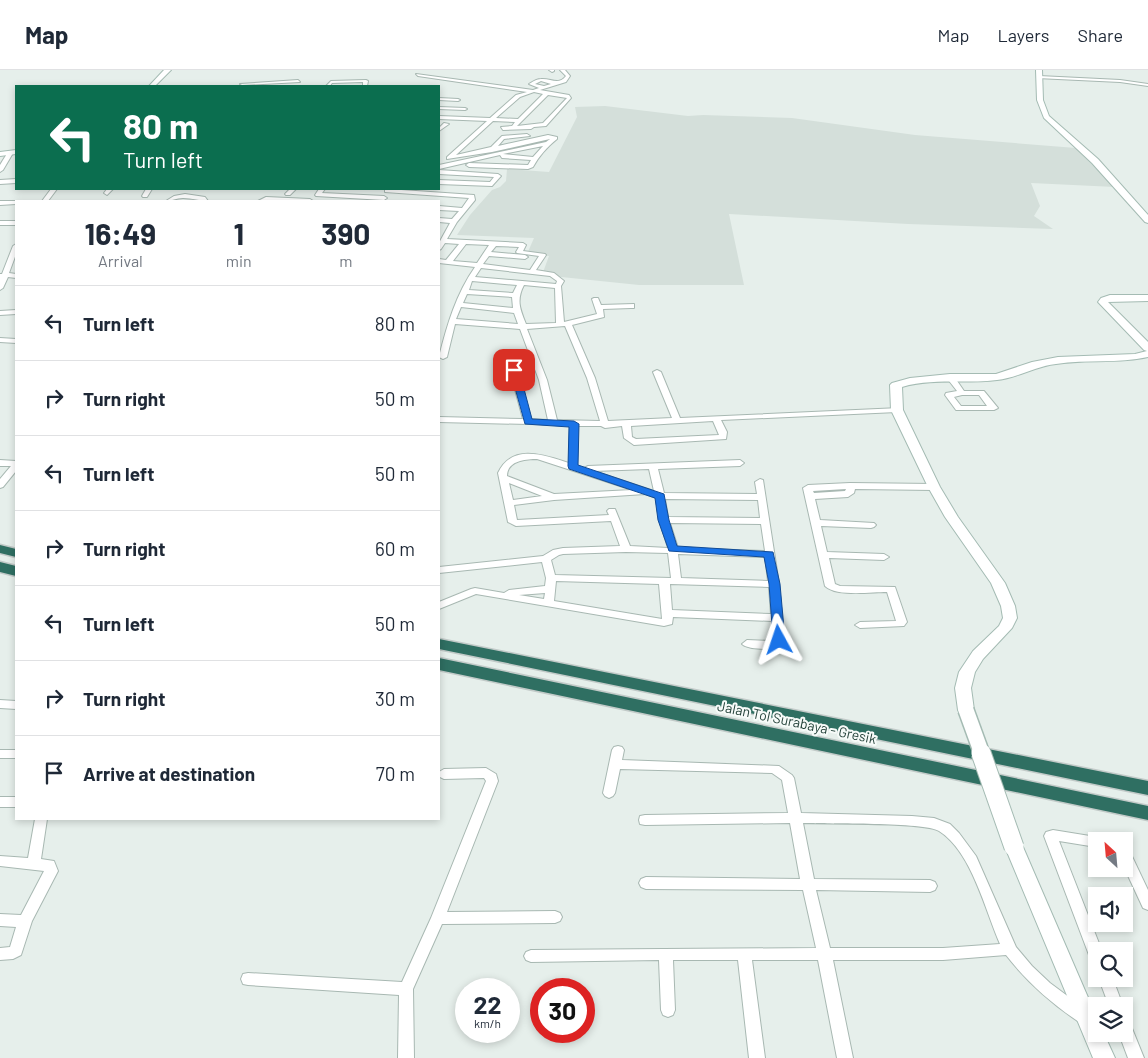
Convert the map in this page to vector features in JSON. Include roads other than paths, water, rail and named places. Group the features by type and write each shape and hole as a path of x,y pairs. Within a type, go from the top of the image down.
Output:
{"highway":[{"path":"0,549 15,553"},
{"path":"0,567 15,570"},
{"name":"Jalan Tol Surabaya - Gresik","path":"440,644 1148,788"},
{"name":"Jalan Tol Surabaya - Gresik","path":"440,664 1148,813"}],"street":[{"path":"153,85 168,70"},
{"path":"440,166 490,119 518,96 567,79 567,74 562,70"},
{"path":"1148,85 1039,74 1041,110 1046,117 1095,160 1148,220"},
{"path":"418,75 528,92 565,95 569,98 544,125 503,128"},
{"path":"329,85 337,80 366,81 364,85"},
{"path":"544,88 531,84 540,80 557,84"},
{"path":"242,84 282,84 298,81"},
{"path":"513,128 547,93"},
{"path":"440,99 458,100"},
{"path":"440,108 464,111 469,103"},
{"path":"440,118 519,121"},
{"path":"524,143 531,127"},
{"path":"492,153 502,138 527,136"},
{"path":"440,167 524,143 555,137 534,159 531,166 528,167 454,164"},
{"path":"449,158 548,143"},
{"path":"0,154 13,153"},
{"path":"3,168 13,153"},
{"path":"492,153 534,159"},
{"path":"440,172 498,176 492,184 440,182"},
{"path":"0,182 15,181"},
{"path":"145,196 148,190"},
{"path":"187,197 193,190"},
{"path":"321,190 318,195 383,200 387,190 472,196 472,200 454,221 441,243"},
{"path":"349,196 352,190"},
{"path":"170,200 187,197 203,198 204,200"},
{"path":"264,200 288,200"},
{"path":"0,203 15,202"},
{"path":"440,208 463,210"},
{"path":"440,220 454,221"},
{"path":"0,223 15,222"},
{"path":"441,243 464,242 523,245 519,252 541,254 543,256 532,272"},
{"path":"448,262 464,242"},
{"path":"443,357 452,321 470,278 494,243"},
{"path":"0,288 8,256 15,248"},
{"path":"486,254 541,259"},
{"path":"440,261 555,275 562,281 558,286 564,324 591,378 605,424"},
{"path":"470,278 558,286"},
{"path":"522,282 516,295 517,311 543,380 553,423"},
{"path":"464,292 516,295"},
{"path":"1148,298 1110,298 1103,302 1148,348"},
{"path":"452,321 522,327 564,324 601,315 596,299"},
{"path":"459,306 517,311"},
{"path":"599,307 631,306"},
{"path":"0,313 15,312"},
{"path":"0,340 15,341"},
{"path":"510,353 528,422"},
{"path":"1088,1020 1014,846 966,710 963,688 967,672 978,656 1005,628 1010,618 1008,606 998,583 934,487 897,410 896,385 910,380 997,377 1036,364 1058,360 1135,357 1148,354"},
{"path":"657,372 677,421"},
{"path":"950,378 962,393"},
{"path":"962,393 981,393 994,408 959,408 949,395 962,393"},
{"path":"440,420 626,424 897,410"},
{"path":"626,424 628,438 634,442 723,437 716,418"},
{"path":"574,424 576,468"},
{"path":"626,549 613,515 513,522 505,478 502,473 504,468 517,458 538,456 660,496 761,496"},
{"path":"0,463 15,465"},
{"path":"576,468 740,463"},
{"path":"0,485 15,466"},
{"path":"653,467 672,549 676,581"},
{"path":"505,478 554,498"},
{"path":"606,496 619,482"},
{"path":"747,644 777,643 779,640 774,584 760,482"},
{"path":"860,625 902,624 892,590 889,588 834,588 830,586 810,496 848,494 851,491 850,486 934,487"},
{"path":"510,503 646,492"},
{"path":"664,520 765,522"},
{"path":"816,523 871,525"},
{"path":"440,570 546,559 556,552 563,551 672,549 769,554"},
{"path":"823,555 884,557"},
{"path":"546,559 551,578 549,604"},
{"path":"551,578 774,584"},
{"path":"440,606 472,592 496,594 664,623 668,622 664,580"},
{"path":"496,594 550,589"},
{"path":"667,613 777,618"},
{"path":"0,704 15,705"},
{"path":"609,793 618,750"},
{"path":"0,754 15,754"},
{"path":"616,764 775,769 788,778 808,884 845,1058"},
{"path":"406,1058 406,989 438,918 492,781 492,777 486,773 444,774"},
{"path":"0,802 15,802"},
{"path":"645,820 796,818 912,820 930,822 944,827 955,836 969,855 1010,950 1044,987 1088,1020"},
{"path":"34,863 40,820"},
{"path":"1088,841 1051,836 1091,942"},
{"path":"0,861 49,865 51,871 25,921 16,951 0,954"},
{"path":"1133,872 1148,902"},
{"path":"646,883 930,886"},
{"path":"438,918 555,917"},
{"path":"0,920 25,921"},
{"path":"531,956 824,953 943,954 1010,950"},
{"path":"666,954 668,1010"},
{"path":"744,954 757,1058"},
{"path":"248,979 406,989"},
{"path":"1097,1042 1104,1058"},
{"path":"1130,1042 1136,1058"}]}
